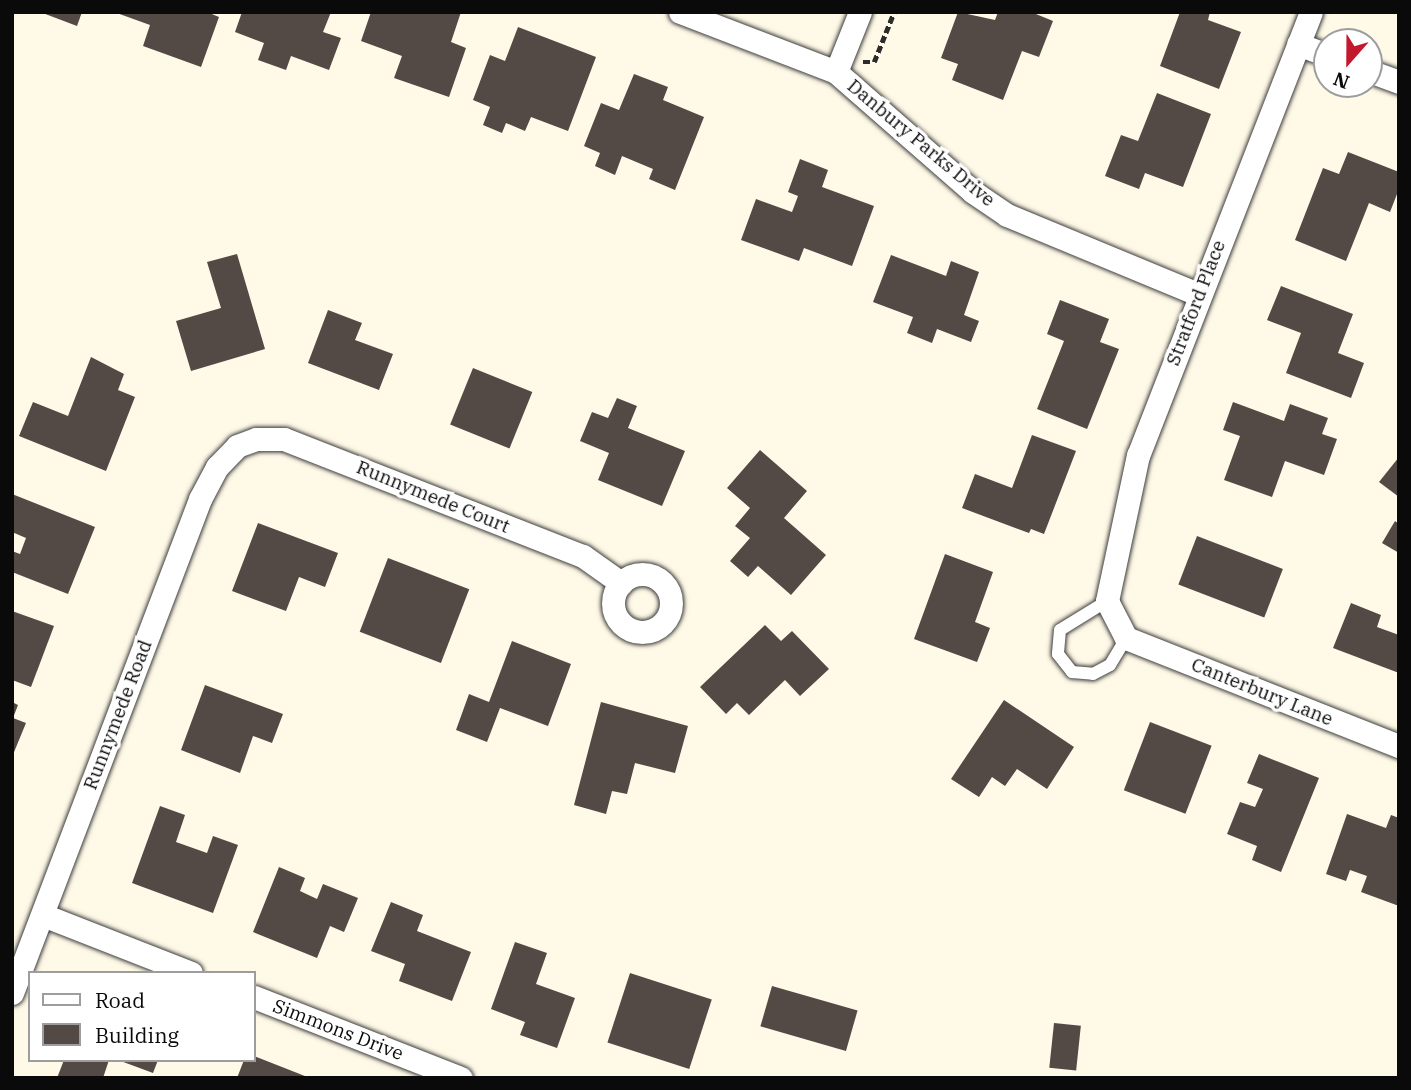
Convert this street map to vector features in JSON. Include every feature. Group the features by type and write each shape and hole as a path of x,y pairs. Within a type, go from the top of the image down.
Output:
{"street":[{"name":"Danbury Parks Drive","path":"680,12 836,72 973,192 1007,215 1198,294"},
{"path":"836,72 860,12"},
{"name":"Stratford Place","path":"1107,601 1138,455 1198,294 1311,12"},
{"path":"1298,44 1313,50"},
{"name":"Runnymede Court","path":"237,446 256,439 285,439 583,556 621,583"},
{"name":"Runnymede Road","path":"12,993 200,499 217,467 237,446"},
{"path":"1107,601 1126,638"},
{"name":"Canterbury Lane","path":"1126,638 1399,746"},
{"path":"43,915 186,971"},
{"name":"Simmons Drive","path":"256,998 461,1078"}],"lane":[{"path":"1107,601 1060,630 1058,654 1072,673 1093,674 1110,665 1126,638"}],"building":[{"path":"40,12 82,12 77,26"},
{"path":"114,12 207,12 219,17 201,67 143,46 150,25"},
{"path":"242,12 331,12 323,32 341,38 329,70 291,56 286,70 258,60 264,43 235,32"},
{"path":"371,12 461,12 451,42 466,48 449,97 394,78 402,56 361,41"},
{"path":"958,12 995,20 998,12 1031,12 1053,21 1039,57 1022,51 1003,100 952,80 958,64 941,58"},
{"path":"1180,12 1210,12 1208,20 1241,32 1219,89 1160,66"},
{"path":"518,27 596,57 568,131 531,117 525,131 506,123 502,133 483,125 490,107 473,100 490,55 505,61"},
{"path":"634,74 668,87 663,100 704,117 675,190 649,179 653,169 622,156 615,175 595,166 600,153 584,146 601,103 619,110"},
{"path":"1157,93 1211,114 1183,187 1145,173 1139,189 1105,176 1121,135 1138,141"},
{"path":"1348,152 1399,172 1399,189 1390,212 1369,203 1346,261 1295,240 1323,168 1339,174"},
{"path":"800,159 828,170 822,187 874,206 852,266 804,248 799,261 741,240 756,199 792,212 798,196 788,192"},
{"path":"237,254 265,349 191,371 176,321 221,308 207,262"},
{"path":"891,255 946,276 951,261 979,272 964,315 979,321 971,342 937,329 932,343 907,333 913,317 873,302"},
{"path":"1281,286 1353,314 1338,353 1364,363 1351,398 1286,373 1301,333 1267,320"},
{"path":"1060,300 1109,319 1100,342 1119,349 1087,429 1037,409 1064,341 1047,334"},
{"path":"328,310 362,323 355,340 393,354 379,390 308,363"},
{"path":"91,357 124,374 118,390 135,397 106,471 19,436 33,402 68,416"},
{"path":"473,368 532,392 509,449 450,425"},
{"path":"617,398 637,406 628,428 685,451 662,506 598,480 609,453 580,441 592,412 608,418"},
{"path":"1233,402 1284,421 1290,404 1328,418 1322,434 1337,439 1324,475 1285,461 1272,497 1224,480 1240,436 1223,430"},
{"path":"1032,435 1076,451 1044,534 1031,529 1029,533 962,508 975,474 1012,488"},
{"path":"760,450 807,491 784,518 826,555 791,595 758,566 748,577 730,561 750,538 735,526 750,508 727,488"},
{"path":"1399,457 1399,497 1379,482"},
{"path":"12,494 95,527 68,594 12,572 12,551 20,554 26,538 12,532"},
{"path":"1395,521 1399,524 1399,553 1382,543"},
{"path":"258,523 338,553 325,587 299,577 286,611 232,591"},
{"path":"1197,536 1283,569 1264,618 1178,585"},
{"path":"945,554 993,572 975,622 990,628 977,662 914,639"},
{"path":"388,558 469,589 441,663 360,632"},
{"path":"1351,603 1381,615 1377,627 1399,635 1399,673 1333,648"},
{"path":"12,611 54,626 31,687 12,680"},
{"path":"765,625 781,641 792,631 829,669 800,696 785,680 749,715 737,703 726,714 700,687"},
{"path":"512,641 571,664 548,726 500,708 487,742 456,730 469,694 489,702"},
{"path":"205,685 283,714 272,743 253,736 240,773 181,750"},
{"path":"1004,700 1074,747 1047,789 1017,769 1005,786 992,777 979,797 951,779"},
{"path":"12,702 18,705 13,718 26,723 12,757"},
{"path":"601,702 688,726 675,773 635,763 627,794 612,791 606,814 574,805"},
{"path":"1150,722 1212,746 1185,814 1124,790"},
{"path":"1259,754 1319,778 1281,872 1252,860 1257,846 1227,834 1240,802 1255,807 1263,789 1247,783"},
{"path":"160,806 185,815 176,842 207,853 213,836 238,845 213,913 132,883"},
{"path":"1347,814 1386,828 1391,815 1399,818 1399,906 1361,892 1367,876 1350,870 1346,881 1326,874"},
{"path":"279,867 305,878 300,891 317,899 323,884 358,898 344,932 330,926 317,958 253,932"},
{"path":"391,902 423,915 417,931 471,952 452,1001 399,981 405,964 371,951"},
{"path":"515,942 547,953 536,984 575,998 557,1048 520,1035 525,1022 491,1009"},
{"path":"630,973 712,1000 689,1069 607,1042"},
{"path":"772,986 858,1011 846,1051 760,1026"},
{"path":"1054,1023 1081,1026 1076,1071 1049,1068"},
{"path":"256,1057 310,1078 237,1078 243,1062 256,1062"},
{"path":"63,1062 108,1062 103,1078 57,1078"},
{"path":"123,1062 157,1062 153,1073"}]}
